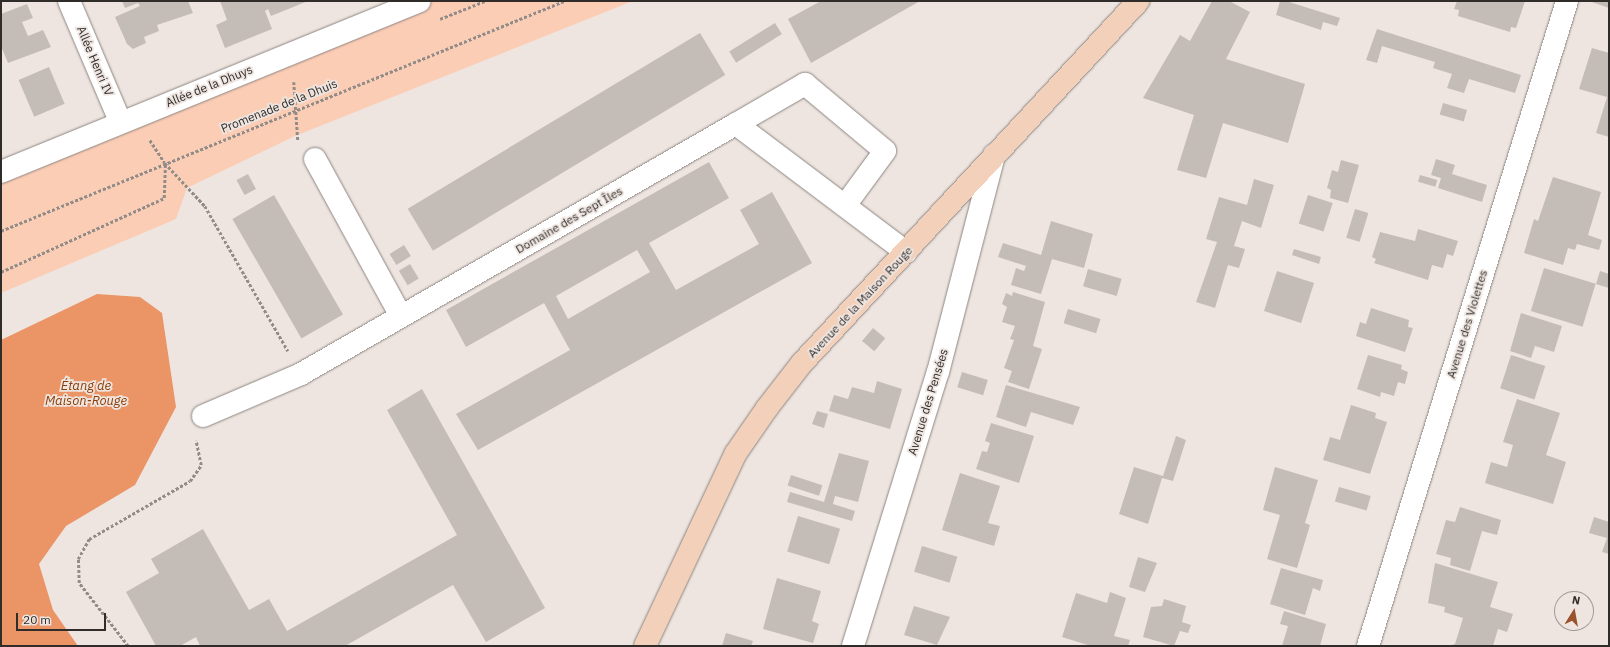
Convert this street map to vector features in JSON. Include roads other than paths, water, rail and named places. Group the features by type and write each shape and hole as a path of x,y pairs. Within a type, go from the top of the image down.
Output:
{"main road":[{"name":"Avenue de la Maison Rouge","path":"645,646 736,453 802,363 1138,1"}],"street":[{"name":"Allée Henri IV","path":"69,1 120,121"},
{"name":"Allée de la Dhuys","path":"1,172 120,121 419,1"},
{"name":"Avenue des Violettes","path":"1368,646 1567,1"},
{"name":"Domaine des Sept Îles","path":"203,416 301,374 805,84 885,150 846,204"},
{"path":"736,124 846,204 906,252"},
{"name":"Avenue des Pensées","path":"853,646 938,372 994,155"},
{"path":"315,159 402,316"}],"water":[{"name":"Étang de Maison-Rouge","path":"97,294 140,297 162,313 176,407 135,485 66,526 39,564 53,610 78,646 1,646 1,340"}]}
